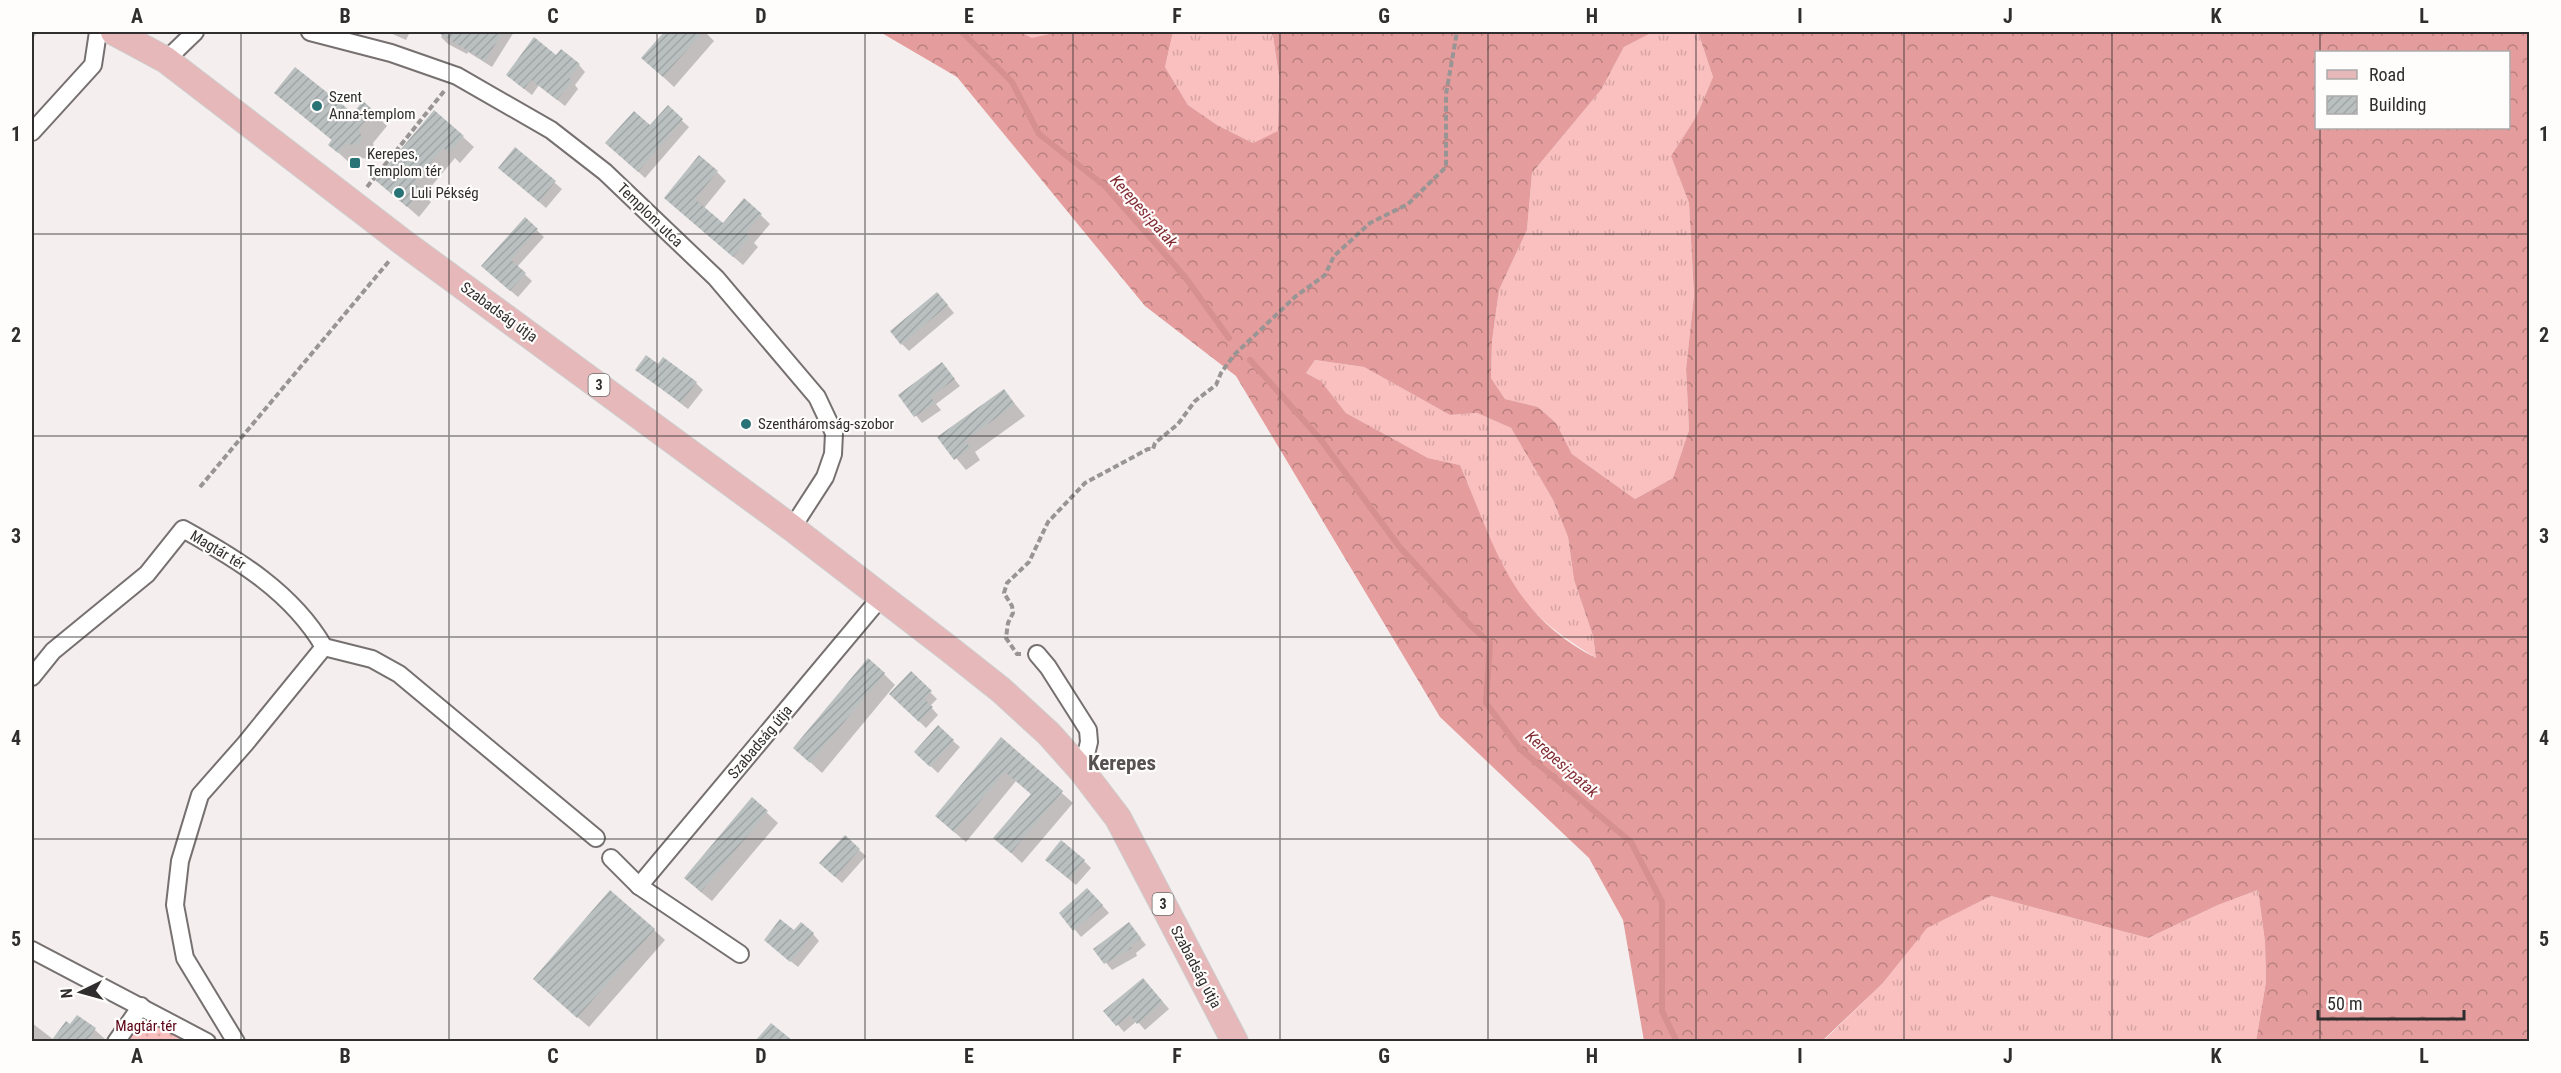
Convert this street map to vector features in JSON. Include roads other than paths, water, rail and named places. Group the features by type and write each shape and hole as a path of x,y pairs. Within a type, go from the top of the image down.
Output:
{"main road":[{"name":"Szabadság útja","path":"114,32 166,60 404,243 792,528 1001,690 1049,734 1082,771 1118,818 1235,1041"}],"street":[{"path":"32,132 93,65 98,32"},
{"path":"166,60 195,32"},
{"name":"Templom utca","path":"310,32 391,53 457,75 551,130 605,171 716,278 817,397 834,433 833,454 825,477 792,528"},
{"name":"Magtár tér","path":"32,677 53,651 147,574 183,529 228,555 265,581 310,623 324,646"},
{"name":"Szabadság útja","path":"639,886 881,597"},
{"path":"236,1041 185,958 175,905 180,861 200,795 245,744 324,646 372,659 399,674 596,838"},
{"path":"1037,654 1048,667 1088,730 1089,742 1082,771"},
{"path":"611,858 639,886 740,954"},
{"path":"32,950 207,1041"},
{"path":"116,1041 141,1006"}],"waterway":[{"name":"Kerepesi-patak","path":"962,32 1012,82 1039,134 1105,186 1185,277 1229,338"},
{"name":"Kerepesi-patak","path":"1250,360 1321,440 1398,545 1470,625 1490,643 1486,703 1520,749 1631,842 1662,902 1662,1011 1677,1042"}],"place":[{"name":"Szent Anna-templom","path":"317,106"},
{"name":"Kerepes, Templom tér","path":"355,163"},
{"name":"Luli Pékség","path":"399,193"},
{"name":"Szentháromság-szobor","path":"746,424"}],"district":[{"name":"Kerepes","path":"1122,763"}]}
